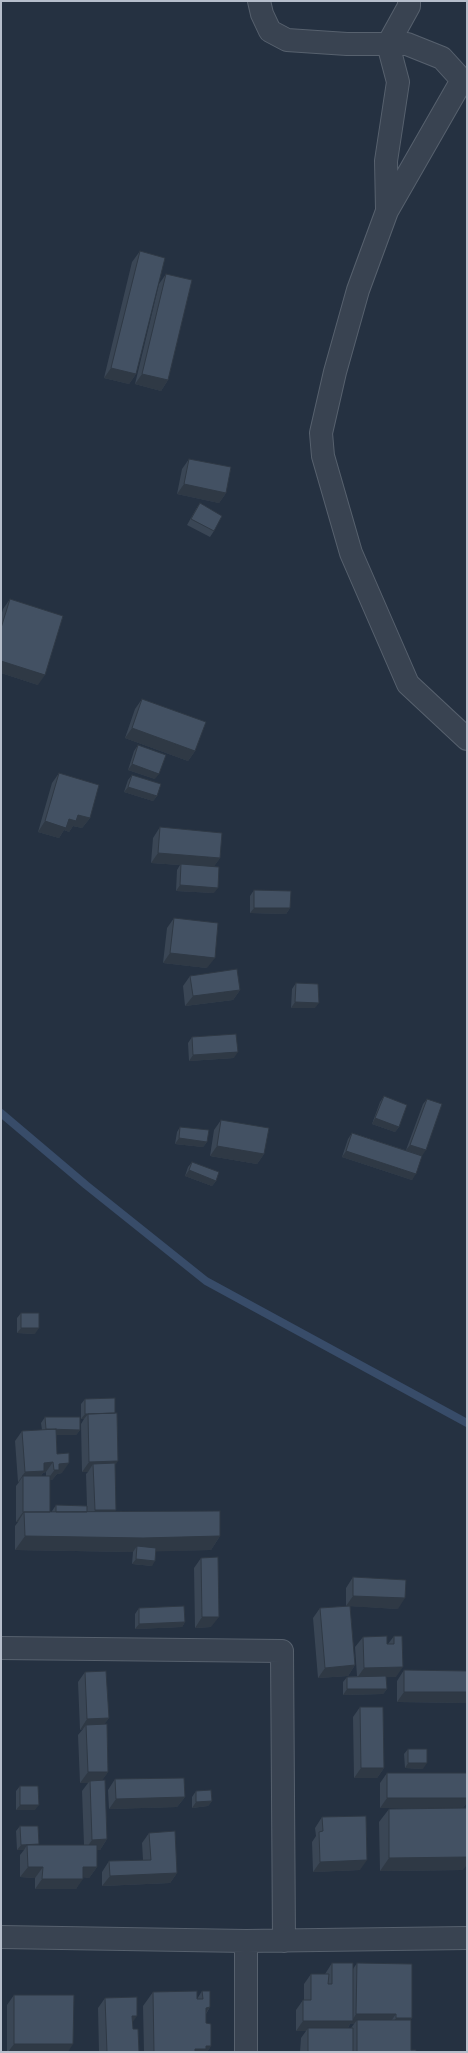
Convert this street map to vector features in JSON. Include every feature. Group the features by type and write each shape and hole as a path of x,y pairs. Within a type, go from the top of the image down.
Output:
{"street":[{"path":"259,1 262,14 270,31 287,40 347,44 407,44 442,58 464,81 387,211 358,290 335,372 321,433 323,456 351,553 408,684 467,739"},
{"path":"387,211 386,162 398,82 388,44 409,6 409,1"},
{"path":"1,1648 282,1651 284,1941"},
{"path":"1,1937 246,1942 467,1938"},
{"path":"246,1942 246,2052"}],"building":[{"path":"140,251 165,258 136,374 111,368"},
{"path":"166,274 192,280 168,380 142,374"},
{"path":"189,459 231,467 226,493 184,484"},
{"path":"200,503 222,516 214,531 191,519"},
{"path":"10,599 63,616 45,675 1,661 1,628"},
{"path":"142,699 206,722 195,751 132,728"},
{"path":"138,745 166,755 159,774 132,764"},
{"path":"59,773 99,785 90,818 78,815 76,821 69,819 66,828 45,821"},
{"path":"132,775 161,784 157,796 128,787"},
{"path":"160,827 222,833 220,858 158,853"},
{"path":"181,864 219,867 218,888 180,885"},
{"path":"254,890 291,891 290,908 254,908"},
{"path":"174,918 218,923 215,958 170,953"},
{"path":"237,969 240,990 193,996 190,976"},
{"path":"296,983 318,984 319,1003 295,1002"},
{"path":"236,1034 238,1052 193,1055 192,1037"},
{"path":"384,1096 407,1105 399,1127 375,1118"},
{"path":"427,1099 442,1104 426,1150 410,1145"},
{"path":"221,1120 269,1128 264,1154 217,1146"},
{"path":"180,1127 209,1130 207,1142 179,1138"},
{"path":"352,1133 422,1156 416,1174 346,1151"},
{"path":"192,1162 219,1172 216,1181 189,1170"},
{"path":"21,1313 39,1313 39,1328 21,1328"},
{"path":"115,1398 115,1413 85,1414 85,1399"},
{"path":"117,1413 118,1461 89,1462 88,1414"},
{"path":"45,1417 80,1417 80,1430 46,1429"},
{"path":"56,1429 57,1454 69,1453 69,1463 59,1464 59,1470 54,1470 53,1462 44,1463 44,1471 25,1472 22,1431"},
{"path":"115,1463 116,1510 95,1510 93,1464"},
{"path":"23,1476 50,1476 50,1512 23,1512"},
{"path":"56,1505 87,1506 87,1512 56,1512"},
{"path":"220,1511 220,1536 143,1538 25,1536 24,1512"},
{"path":"137,1546 156,1548 155,1561 136,1559"},
{"path":"218,1557 219,1617 202,1617 201,1558"},
{"path":"353,1577 406,1580 405,1598 353,1596"},
{"path":"184,1606 185,1622 139,1624 139,1608"},
{"path":"350,1606 355,1665 325,1668 320,1608"},
{"path":"387,1636 387,1644 394,1644 394,1636 402,1636 403,1667 364,1668 363,1637"},
{"path":"404,1670 467,1671 467,1692 404,1692"},
{"path":"106,1671 109,1718 87,1719 85,1672"},
{"path":"386,1676 387,1689 347,1689 347,1677"},
{"path":"360,1707 383,1707 384,1768 361,1768"},
{"path":"107,1724 108,1772 88,1772 86,1725"},
{"path":"408,1749 427,1749 427,1763 408,1763"},
{"path":"387,1773 467,1773 467,1798 387,1798"},
{"path":"184,1778 185,1797 116,1799 115,1779"},
{"path":"105,1780 107,1839 92,1840 90,1781"},
{"path":"20,1786 38,1786 39,1805 20,1805"},
{"path":"211,1790 212,1801 196,1802 196,1791"},
{"path":"467,1808 467,1857 389,1858 389,1809"},
{"path":"366,1816 367,1860 320,1862 319,1832 323,1831 322,1817"},
{"path":"20,1826 38,1826 39,1844 21,1845"},
{"path":"175,1831 177,1873 110,1876 109,1861 151,1860 149,1833"},
{"path":"27,1845 97,1845 97,1867 83,1867 83,1879 42,1879 43,1867 28,1867"},
{"path":"332,1963 353,1963 353,2021 303,2021 303,2000 311,2000 311,1974 329,1974 328,1984 332,1984"},
{"path":"357,1963 412,1964 412,2018 396,2018 396,2014 356,2014"},
{"path":"197,1991 197,1999 203,1999 202,1991 210,1991 210,2007 206,2008 206,2023 211,2024 211,2046 206,2046 206,2049 195,2049 195,2052 154,2052 153,1992"},
{"path":"14,1995 74,1995 73,2044 14,2044"},
{"path":"137,1997 137,2016 132,2016 133,2029 138,2029 139,2052 107,2052 105,1998"},
{"path":"357,2020 411,2020 411,2050 416,2050 416,2052 357,2052"},
{"path":"308,2028 353,2028 353,2052 308,2052"}],"waterway":[{"path":"1,1113 86,1185 206,1281 467,1423"}]}
